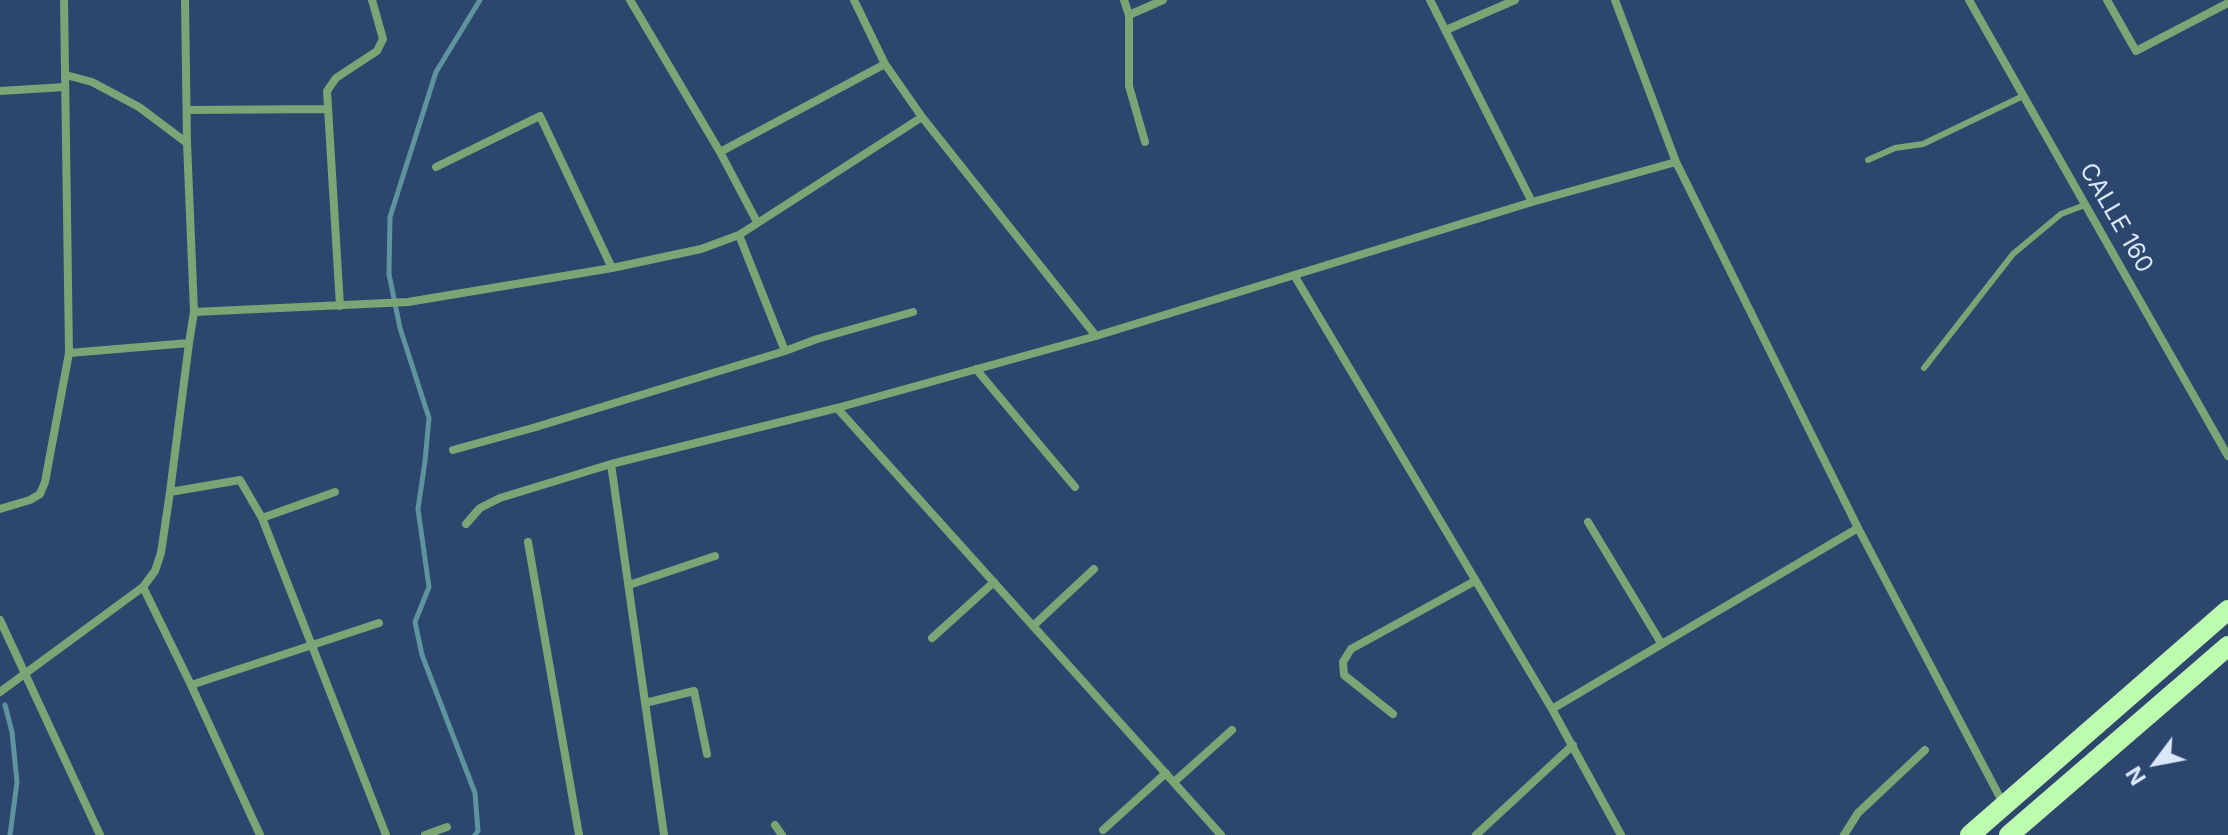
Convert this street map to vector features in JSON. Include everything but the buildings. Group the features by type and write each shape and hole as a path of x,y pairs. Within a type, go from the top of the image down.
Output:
{"main road":[{"path":"1970,835 2228,610"},
{"path":"2016,833 2228,646"}],"street":[{"path":"0,509 40,494 45,482 69,353 64,0"},
{"path":"0,692 143,587 155,571 161,553 194,312 185,0"},
{"path":"340,306 327,91 336,78 377,51 383,39 372,0"},
{"path":"630,0 720,152 757,222"},
{"path":"854,0 885,64 922,117 1096,336"},
{"path":"1124,0 1129,15 1129,86 1145,142"},
{"path":"1129,15 1163,0"},
{"path":"1430,0 1532,202"},
{"path":"1446,30 1515,0"},
{"path":"1615,0 1676,162 1858,528 2004,805"},
{"name":"CALLE 160","path":"1969,0 2228,456"},
{"path":"2107,0 2136,51 2228,3"},
{"path":"720,152 885,64"},
{"path":"66,75 92,82 139,107 187,143"},
{"path":"0,91 65,87"},
{"path":"187,110 328,109"},
{"path":"436,167 540,116 612,268"},
{"path":"194,312 408,302 612,268 701,249 739,235 922,117"},
{"path":"466,524 480,508 500,498 611,464 837,408 1096,336 1532,202 1676,162"},
{"path":"739,235 785,351"},
{"path":"1294,275 1552,709 1621,835"},
{"path":"453,450 913,312"},
{"path":"69,353 189,343"},
{"path":"976,369 1075,487"},
{"path":"837,408 1221,835"},
{"path":"611,464 664,835"},
{"path":"170,492 240,480 262,518 386,835"},
{"path":"262,518 335,492"},
{"path":"1588,522 1661,643"},
{"path":"1552,709 1858,528"},
{"path":"528,542 579,835"},
{"path":"629,585 715,556"},
{"path":"1033,626 1094,569"},
{"path":"1393,714 1344,675 1343,662 1351,649 1475,581"},
{"path":"932,638 994,582"},
{"path":"143,587 260,835"},
{"path":"0,620 100,835"},
{"path":"191,685 379,623"},
{"path":"645,703 694,691 707,754"},
{"path":"1174,782 1232,730"},
{"path":"1476,835 1573,745"},
{"path":"1844,835 1858,813 1925,750"},
{"path":"1103,830 1166,773"},
{"path":"775,825 782,835"},
{"path":"425,835 447,827"}],"lane":[{"path":"1868,160 1895,148 1923,144 2023,96"},
{"path":"1924,368 2013,254 2061,214 2085,205"}],"waterway":[{"path":"475,835 478,831 475,793 422,655 415,622 429,587 418,509 429,418 400,328 389,274 390,217 436,72 480,0"},
{"path":"5,705 12,732 17,782 10,835"}]}
